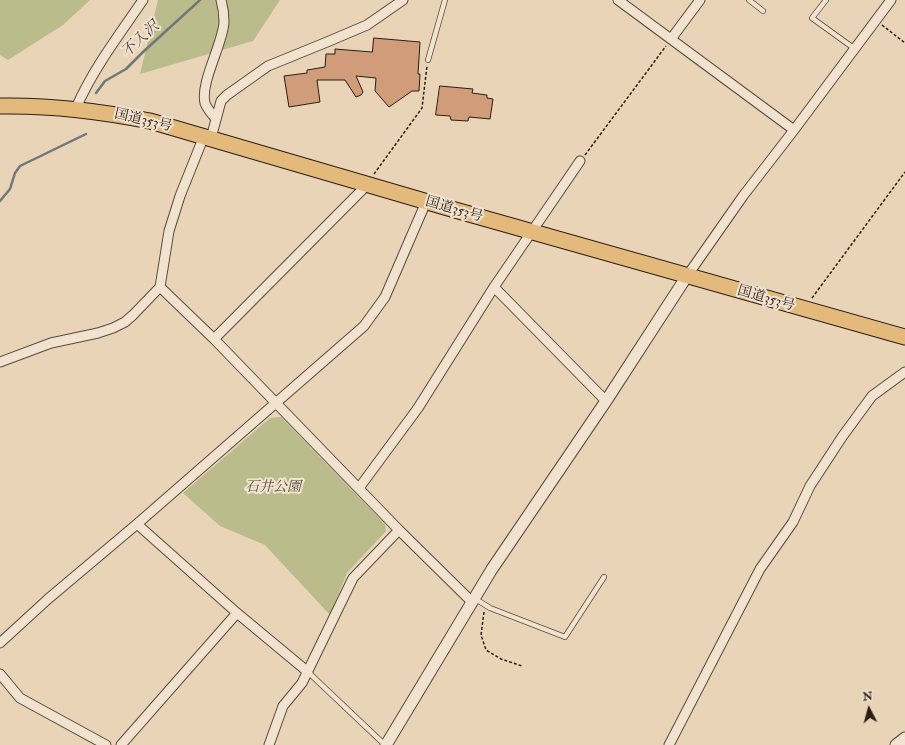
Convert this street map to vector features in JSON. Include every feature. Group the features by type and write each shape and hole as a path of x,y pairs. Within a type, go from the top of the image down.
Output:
{"highway":[{"name":"国道353号","path":"0,106 20,105 76,108 150,121 426,202 905,338"}],"street":[{"path":"76,108 112,44 143,0"},
{"path":"216,118 210,112 205,103 205,93 209,73 224,23 221,0"},
{"path":"0,362 51,343 98,333 113,328 129,318 160,287 169,231 180,196 216,118 222,101 268,66 367,24 403,0"},
{"path":"618,0 794,130"},
{"path":"671,39 700,0"},
{"path":"385,745 473,600 606,401 687,276 743,196 891,0"},
{"path":"359,488 418,408 494,287 580,161"},
{"path":"214,339 368,185"},
{"path":"0,643 48,599 137,524 364,326 385,298 426,202"},
{"path":"160,287 214,339 399,530 473,600"},
{"path":"494,287 606,401"},
{"path":"669,745 760,569 793,522 810,486 842,437 872,396 905,372"},
{"path":"137,524 237,613 308,672"},
{"path":"268,745 283,706 302,683 354,578 399,530"},
{"path":"121,745 237,613"},
{"path":"0,674 20,698 106,745"},
{"path":"896,745 905,738"}],"lane":[{"path":"428,60 445,0"},
{"path":"749,0 763,11"},
{"path":"826,0 812,18 855,49"},
{"path":"473,600 565,637 604,577"},
{"path":"308,672 385,745"}],"path":[{"path":"876,20 905,43"},
{"path":"580,161 671,39"},
{"path":"368,185 422,108 428,60"},
{"path":"804,309 905,172"},
{"path":"484,604 481,635 486,650 501,659 522,666"}],"green space":[{"path":"0,0 90,0 63,25 8,60 0,55"},
{"path":"158,0 280,0 253,41 140,74"},
{"name":"石井公園","path":"281,417 385,524 386,531 347,573 330,615 265,545 220,526 183,493 270,418"}],"building":[{"path":"374,38 420,42 418,74 420,74 419,91 412,91 389,107 375,91 376,78 356,76 363,92 361,95 356,97 345,80 317,80 320,102 289,107 284,76 307,73 307,70 325,67 326,54 335,54 335,49 372,52"},
{"path":"440,86 473,89 472,93 487,95 487,98 493,99 490,119 469,117 468,121 451,120 450,116 436,115"}],"waterway":[{"name":"不入沢","path":"96,93 105,81 126,69 200,0"},
{"name":"不入沢","path":"0,201 10,189 15,173 20,166 86,134"}]}
